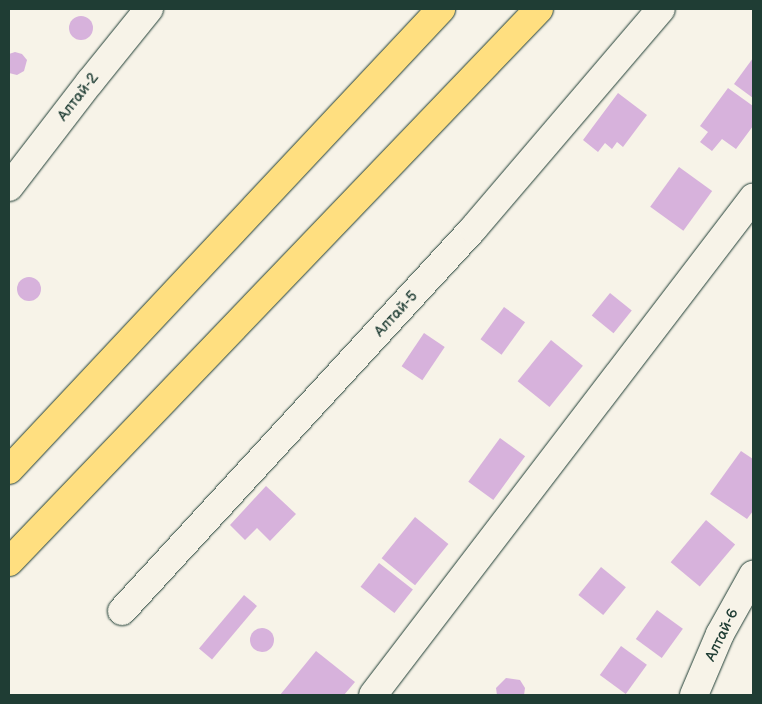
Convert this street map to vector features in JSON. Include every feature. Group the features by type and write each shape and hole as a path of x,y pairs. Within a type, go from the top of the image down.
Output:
{"main road":[{"path":"9,470 441,9"},
{"path":"9,562 540,9"}],"street":[{"name":"Алтай-2","path":"9,188 90,82 149,9"},
{"name":"Алтай-5","path":"122,611 473,229 661,9"},
{"path":"373,695 753,198"},
{"name":"Алтай-6","path":"694,695 720,634 753,575"}],"building":[{"path":"81,16 89,20 93,28 89,36 81,40 73,36 69,28 73,20"},
{"path":"15,52 22,54 27,60 24,71 17,75 9,73 9,54"},
{"path":"753,58 753,98 734,84"},
{"path":"728,88 753,106 753,126 736,149 722,139 712,151 700,142 708,132 700,126"},
{"path":"618,93 647,115 623,147 617,142 612,149 605,143 598,152 583,140"},
{"path":"679,167 712,191 683,231 650,207"},
{"path":"29,277 37,281 41,289 37,297 29,301 21,297 17,289 21,281"},
{"path":"610,293 632,311 614,333 592,316"},
{"path":"504,307 525,322 502,355 480,339"},
{"path":"424,333 445,347 422,380 402,366"},
{"path":"551,340 583,366 550,407 518,381"},
{"path":"500,438 525,456 493,500 468,482"},
{"path":"741,451 753,459 753,511 747,519 710,494"},
{"path":"266,486 296,514 270,541 257,528 245,540 230,525"},
{"path":"415,517 448,544 415,585 382,558"},
{"path":"706,520 735,544 700,587 671,562"},
{"path":"379,563 413,589 394,613 361,587"},
{"path":"601,567 626,587 603,615 578,595"},
{"path":"244,595 257,606 212,660 199,649"},
{"path":"657,610 683,629 662,658 636,639"},
{"path":"262,628 270,632 274,640 270,648 262,652 254,648 250,640 254,632"},
{"path":"621,646 647,665 626,694 600,675"},
{"path":"316,651 355,682 344,695 280,695"},
{"path":"506,678 520,680 525,688 524,695 497,695 496,688"}]}
